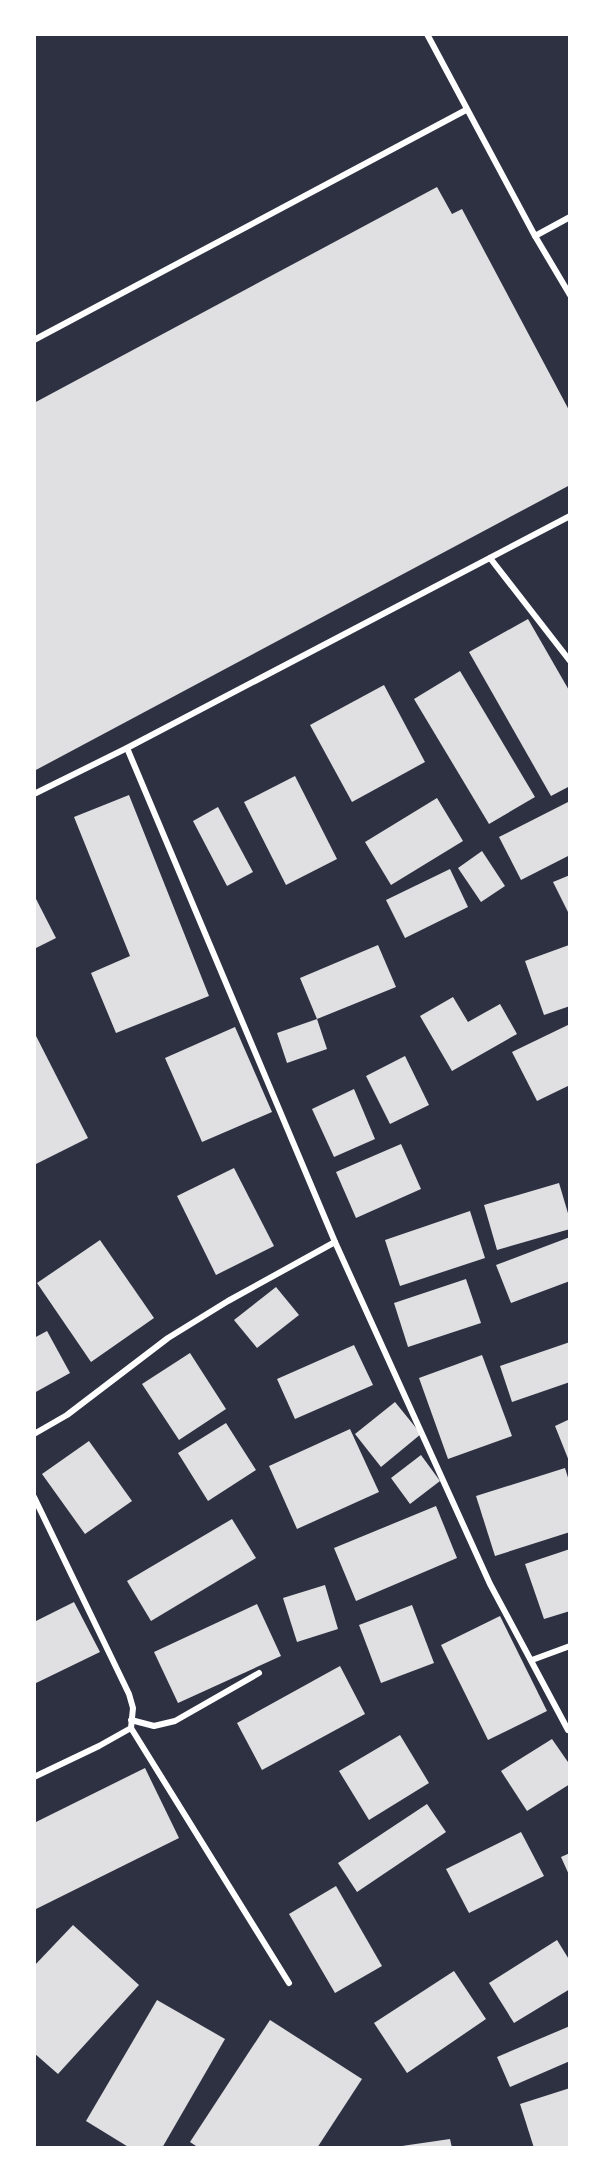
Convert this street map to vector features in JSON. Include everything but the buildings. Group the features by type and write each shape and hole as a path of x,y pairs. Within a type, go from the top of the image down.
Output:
{"street":[{"path":"426,34 535,236 570,295"},
{"path":"34,340 466,110"},
{"path":"535,236 570,217"},
{"path":"34,794 127,748 570,516"},
{"path":"490,558 570,661"},
{"path":"127,748 335,1242 490,1584 568,1730"},
{"path":"34,1434 67,1415 168,1338 228,1301 335,1242"},
{"path":"34,1497 132,1701 131,1724 289,1983"},
{"path":"532,1660 570,1646"},
{"path":"34,1777 99,1746 131,1724 154,1726 176,1721 259,1673"}]}
